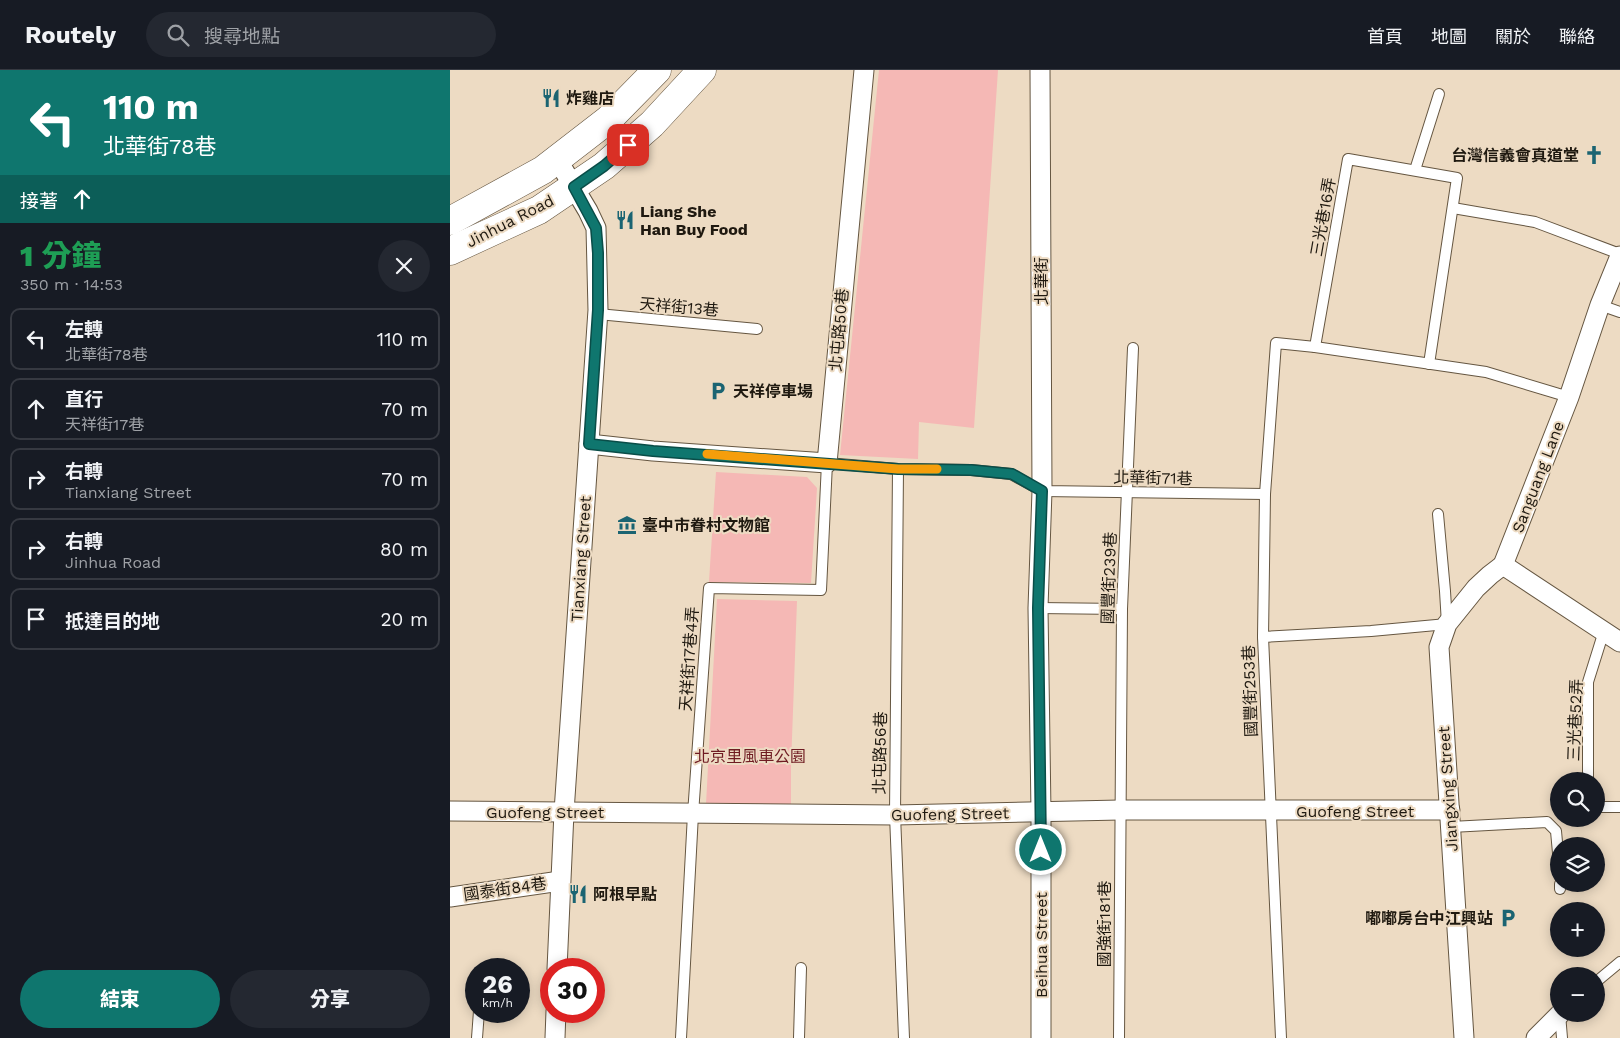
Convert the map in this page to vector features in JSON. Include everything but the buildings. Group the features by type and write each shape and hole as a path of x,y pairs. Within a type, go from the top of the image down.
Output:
{"main road":[{"name":"Jinhua Road","path":"450,221 543,170 557,160 609,119 657,70"},
{"name":"Jinhua Road","path":"450,251 539,210 604,166 652,124 702,70"}],"street":[{"name":"北屯路50巷","path":"827,463 864,70"},
{"name":"北華街","path":"1040,70 1042,491"},
{"name":"Tianxiang Street","path":"557,160 596,228 598,253 598,314 564,812 557,958"},
{"name":"Sanguang Lane","path":"1503,565 1569,397 1600,305 1620,255"},
{"path":"589,444 653,451 827,463"},
{"name":"Beihua Street","path":"1041,1038 1041,812 1038,608 1042,491"},
{"path":"1503,565 1616,638"},
{"name":"Jiangxing Street","path":"1464,1038 1439,646 1446,624 1476,588 1503,565"},
{"name":"Guofeng Street","path":"450,811 895,815 1120,810 1270,811 1451,819"},
{"name":"國泰街84巷","path":"450,897 560,881"},
{"path":"1536,1038 1552,1022"},
{"path":"555,1038 556,1023"}],"lane":[{"path":"1415,170 1439,94"},
{"name":"三光巷16弄","path":"1315,347 1348,158 1457,178 1429,364"},
{"path":"1453,208 1535,222 1620,255"},
{"path":"1600,305 1620,312"},
{"name":"天祥街13巷","path":"598,314 757,329"},
{"name":"國豐街253巷","path":"1281,1038 1263,637 1265,494 1276,343 1315,347"},
{"path":"1315,347 1486,372 1569,397"},
{"name":"國豐街239巷","path":"1120,810 1122,609 1133,348"},
{"path":"827,463 898,469 971,470 1012,474 1042,491"},
{"name":"北屯路50巷","path":"821,590 827,463"},
{"name":"北屯路56巷","path":"898,469 895,815 904,1038"},
{"name":"北華街71巷","path":"1042,491 1265,494"},
{"path":"1263,637 1371,631 1446,624 1438,514"},
{"name":"天祥街17巷4弄","path":"694,814 709,588 821,590"},
{"path":"1038,608 1122,609"},
{"name":"三光巷52弄","path":"1588,772 1588,682 1616,638"},
{"path":"1605,807 1620,807"},
{"name":"國強街181巷","path":"1119,1038 1120,810"},
{"path":"681,1038 694,814"},
{"path":"1451,819 1547,822 1556,831 1557,837"},
{"path":"1605,974 1620,962"},
{"path":"799,1038 801,968"},
{"path":"1561,1022 1562,1038"},
{"path":"477,1038 478,1023"}],"green space":[{"path":"879,70 998,70 974,428 919,422 918,459 840,455"},
{"path":"716,472 807,477 817,488 811,583 709,582"},
{"name":"北京里風車公園","path":"717,599 797,601 791,807 706,804"}],"slow traffic":[{"path":"707,454 898,469 937,469"}],"place":[{"name":"炸雞店","path":"551,98"},
{"name":"台灣信義會真道堂","path":"1594,155"},
{"name":"Liang She Han Buy Food","path":"625,220"},
{"name":"天祥停車場","path":"718,391"},
{"name":"臺中市眷村文物館","path":"627,525"},
{"name":"阿根早點","path":"578,894"},
{"name":"嘟嘟房台中江興站","path":"1508,918"}],"route":[{"path":"628,145 604,166 574,187 596,228 598,253 598,310 589,444 653,451 898,469 971,470 1012,474 1042,491 1038,608 1041,850"}]}
